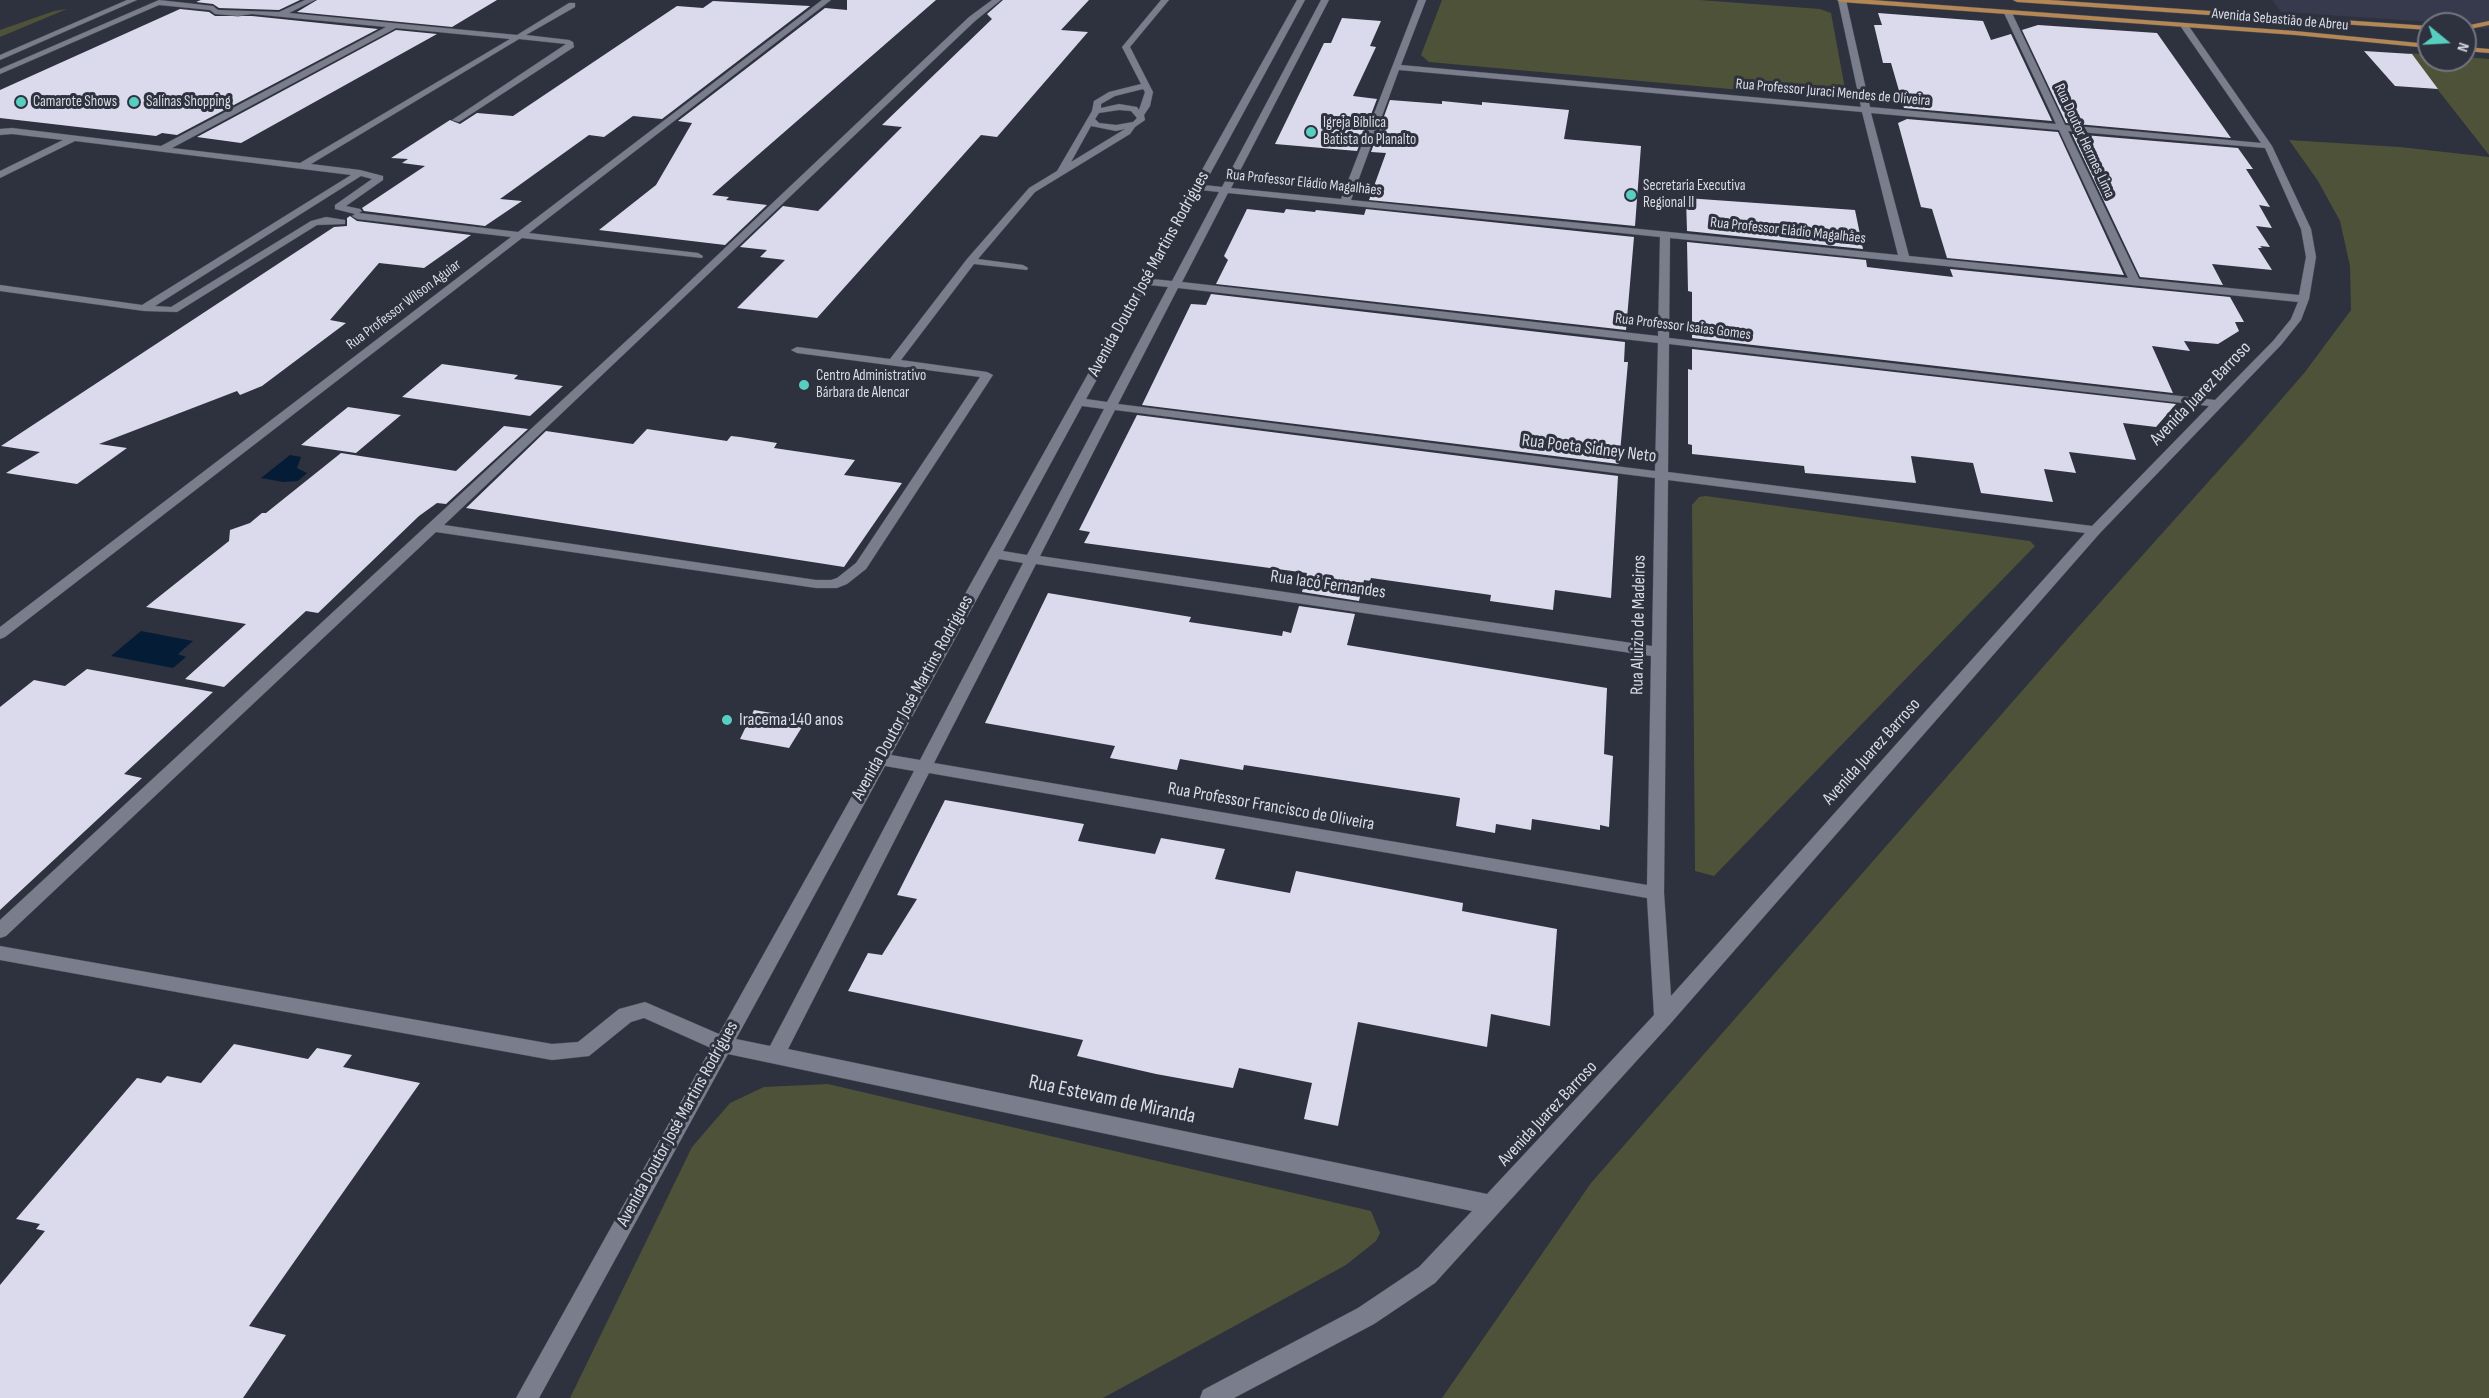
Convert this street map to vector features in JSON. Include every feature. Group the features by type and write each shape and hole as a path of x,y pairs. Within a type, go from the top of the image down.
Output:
{"main road":[{"name":"Avenida Sebastião de Abreu","path":"1842,0 1885,1 2008,13 2295,33 2417,45"},
{"path":"2008,13 2009,0"},
{"name":"Avenida Sebastião de Abreu","path":"2017,0 2417,27"},
{"path":"2295,33 2417,38"}],"street":[{"path":"87,9 109,0"},
{"path":"0,58 133,0"},
{"path":"281,15 310,0"},
{"name":"Rua Professor Wilson Aguiar","path":"0,634 827,0"},
{"path":"0,931 656,320 972,19 997,0"},
{"path":"1090,120 1102,127 1131,126 1140,121 1140,114 1146,106 1149,92 1126,47 1165,0"},
{"name":"Avenida Doutor José Martins Rodrigues","path":"528,1398 1301,0"},
{"name":"Avenida Doutor José Martins Rodrigues","path":"775,1055 1325,0"},
{"path":"1345,202 1422,0"},
{"path":"1842,0 1866,110 1904,257"},
{"path":"0,72 162,2 571,43 456,120"},
{"path":"303,165 572,5"},
{"name":"Rua Doutor Hermes Lima","path":"2008,13 2135,281"},
{"path":"163,149 395,26"},
{"name":"Avenida Juarez Barroso","path":"1211,1398 1366,1316 1427,1275 1663,1018 2095,530 2219,404 2296,320 2304,299 2311,257 2306,229 2268,146 2186,27"},
{"name":"Rua Professor Juraci Mendes de Oliveira","path":"1395,67 2268,146"},
{"path":"1060,175 1096,111 1097,102 1112,94 1144,86"},
{"path":"1096,111 1119,107 1134,109 1140,114"},
{"path":"0,126 8,127 12,131"},
{"path":"893,363 971,261 1032,190 1127,132 1131,126"},
{"path":"0,132 12,131 74,138 360,173 380,178 338,207 357,214 698,256"},
{"path":"0,175 74,138"},
{"path":"144,308 360,173"},
{"name":"Rua Professor Eládio Magalhães","path":"1197,187 2304,299"},
{"path":"0,288 144,308 178,308 314,223 326,220 342,222"},
{"name":"Rua Aluizio de Madeiros","path":"1663,1018 1655,893 1665,234"},
{"path":"971,261 1023,268"},
{"name":"Rua Professor Isaias Gomes","path":"1144,282 2219,404"},
{"path":"433,527 816,584 832,585 842,581 861,566 987,375 797,350"},
{"name":"Rua Poeta Sidney Neto","path":"1078,402 2095,530"},
{"name":"Rua Iacó Fernandes","path":"994,554 1658,652"},
{"name":"Rua Professor Francisco de Oliveira","path":"880,759 1655,893"},
{"name":"Rua Estevam de Miranda","path":"0,953 552,1052 582,1050 626,1015 645,1010 722,1044 1491,1205"}],"shaded area":[{"path":"2272,0 2489,0 2489,29 2477,28 2477,12 2417,12 2417,21 2281,12"},
{"path":"290,455 301,457 297,468 307,473 298,481 283,482 261,478"},
{"path":"141,631 193,641 178,654 186,657 173,668 111,656"}],"green space":[{"path":"1442,0 1700,0 1820,9 1831,13 1846,94 1830,98 1429,62 1421,55"},
{"path":"67,9 0,37 0,30 54,11"},
{"path":"2409,53 2417,54 2417,63"},
{"path":"2477,58 2489,59 2489,155 2424,72 2477,72"},
{"path":"2289,140 2400,147 2489,157 2489,1398 1442,1398 1591,1183 2071,635 2253,432 2305,372 2351,310 2350,266 2340,221 2318,181"},
{"path":"1706,496 2030,541 2035,546 1714,876 1695,871 1692,505 1699,497"},
{"path":"828,1084 1371,1211 1380,1233 1376,1241 1346,1265 1103,1398 570,1398 692,1147 730,1103 764,1087"}],"building":[{"path":"201,0 300,0 279,10 219,8 213,4 196,2"},
{"path":"317,0 497,0 452,27 297,12"},
{"path":"847,0 936,0 712,195 729,197 726,200 767,205 725,245 599,230 656,185 692,123 678,121 825,8 847,10"},
{"path":"1003,0 1089,0 1061,30 1088,32 997,137 981,135 817,318 737,308 785,260 760,257 767,250 740,247 783,206 818,211 902,127 882,125 992,19 987,14"},
{"path":"713,1 810,6 662,119 633,116 604,137 589,135 500,199 522,201 485,226 364,211 362,208 425,166 402,163 408,159 391,158 450,120 460,124 477,113 513,116 677,6 703,8"},
{"path":"180,9 209,12 215,16 252,16 378,29 177,135 162,133 156,136 0,118 0,90"},
{"path":"1878,13 1983,21 1991,40 2011,34 2052,121 1904,108 1891,63 1883,63 1874,25 1882,25"},
{"path":"1342,18 1381,21 1370,46 1376,47 1353,96 1377,99 1357,151 1275,144 1324,43 1331,43"},
{"path":"2038,25 2157,33 2231,138 2066,123 2022,30"},
{"path":"396,30 437,34 241,143 197,137"},
{"path":"2364,51 2412,54 2417,61 2417,72 2425,72 2438,89 2395,86"},
{"path":"1390,100 1442,104 1442,101 1482,105 1482,102 1569,110 1564,139 1641,146 1635,226 1369,200 1386,153 1371,152"},
{"path":"1907,119 2058,132 2124,275 1947,258 1932,209 1921,207 1898,123"},
{"path":"2072,134 2238,148 2253,169 2246,169 2270,207 2259,205 2272,228 2256,226 2270,247 2260,246 2262,248 2258,248 2272,270 2212,264 2223,285 2140,277"},
{"path":"1686,198 1855,210 1863,249 1687,231"},
{"path":"1247,209 1284,213 1286,209 1315,212 1316,210 1364,215 1366,209 1634,237 1626,330 1216,284 1228,260 1224,256"},
{"path":"350,216 357,221 471,235 424,268 379,263 330,320 346,323 262,386 240,395 237,391 99,444 127,448 77,484 6,473 40,452 1,446 334,227 347,226 347,218"},
{"path":"1687,242 1866,260 1867,267 1953,277 1950,269 2230,297 2244,322 2235,322 2239,331 2218,344 2184,341 2190,351 2152,346 2173,393 1692,338 1692,292 1688,291"},
{"path":"1211,294 1625,342 1624,362 1628,362 1619,464 1142,405 1191,304 1206,305"},
{"path":"1692,349 2176,404 2156,427 2123,423 2136,460 2069,452 2076,473 2044,469 2053,502 1981,493 1973,463 1911,456 1916,483 1805,473 1804,466 1692,454 1692,445 1688,444 1688,369 1692,370"},
{"path":"442,364 518,375 514,379 563,386 530,416 402,397"},
{"path":"348,407 401,415 356,453 301,445"},
{"path":"1137,415 1618,476 1611,598 1555,590 1553,610 1490,601 1491,595 1371,578 1370,581 1364,580 1359,601 1302,592 1307,573 1084,543 1090,532 1079,530"},
{"path":"504,426 528,429 446,504 437,503 419,516 318,613 306,611 224,687 185,679 246,624 146,607 229,541 230,530 250,523 262,513 266,513 341,453 456,471"},
{"path":"647,429 727,441 731,436 777,443 774,448 855,460 844,475 902,483 844,567 466,508 546,431 633,444"},
{"path":"1048,593 1191,617 1189,622 1282,636 1283,631 1291,633 1299,606 1355,614 1347,645 1607,688 1604,754 1613,756 1609,827 1600,825 1600,830 1532,819 1531,830 1496,824 1495,833 1456,826 1460,798 1244,765 1243,770 1180,759 1177,770 1110,758 1115,746 985,723"},
{"path":"87,669 213,692 124,774 142,778 0,910 0,707 34,680 65,686"},
{"path":"754,710 807,719 789,748 740,739"},
{"path":"945,800 1084,824 1078,841 1155,854 1161,838 1225,849 1215,879 1290,893 1296,871 1463,903 1462,911 1557,929 1550,1026 1491,1014 1487,1047 1358,1022 1338,1126 1304,1119 1312,1083 1239,1068 1233,1088 1156,1074 1077,1056 1083,1040 848,991 868,953 882,955 917,899 897,895"},
{"path":"234,1044 308,1059 317,1048 352,1055 343,1067 420,1083 249,1326 286,1335 243,1398 0,1398 0,1285 45,1231 36,1229 40,1224 16,1219 137,1078 161,1083 167,1076 201,1083"}],"place":[{"name":"Camarote Shows","path":"21,102"},
{"name":"Salinas Shopping","path":"134,102"},
{"name":"Igreja Bíblica Batista do Planalto","path":"1311,132"},
{"name":"Secretaria Executiva Regional II","path":"1631,195"},
{"name":"Centro Administrativo Bárbara de Alencar","path":"804,385"},
{"name":"Iracema 140 anos","path":"727,720"}]}
